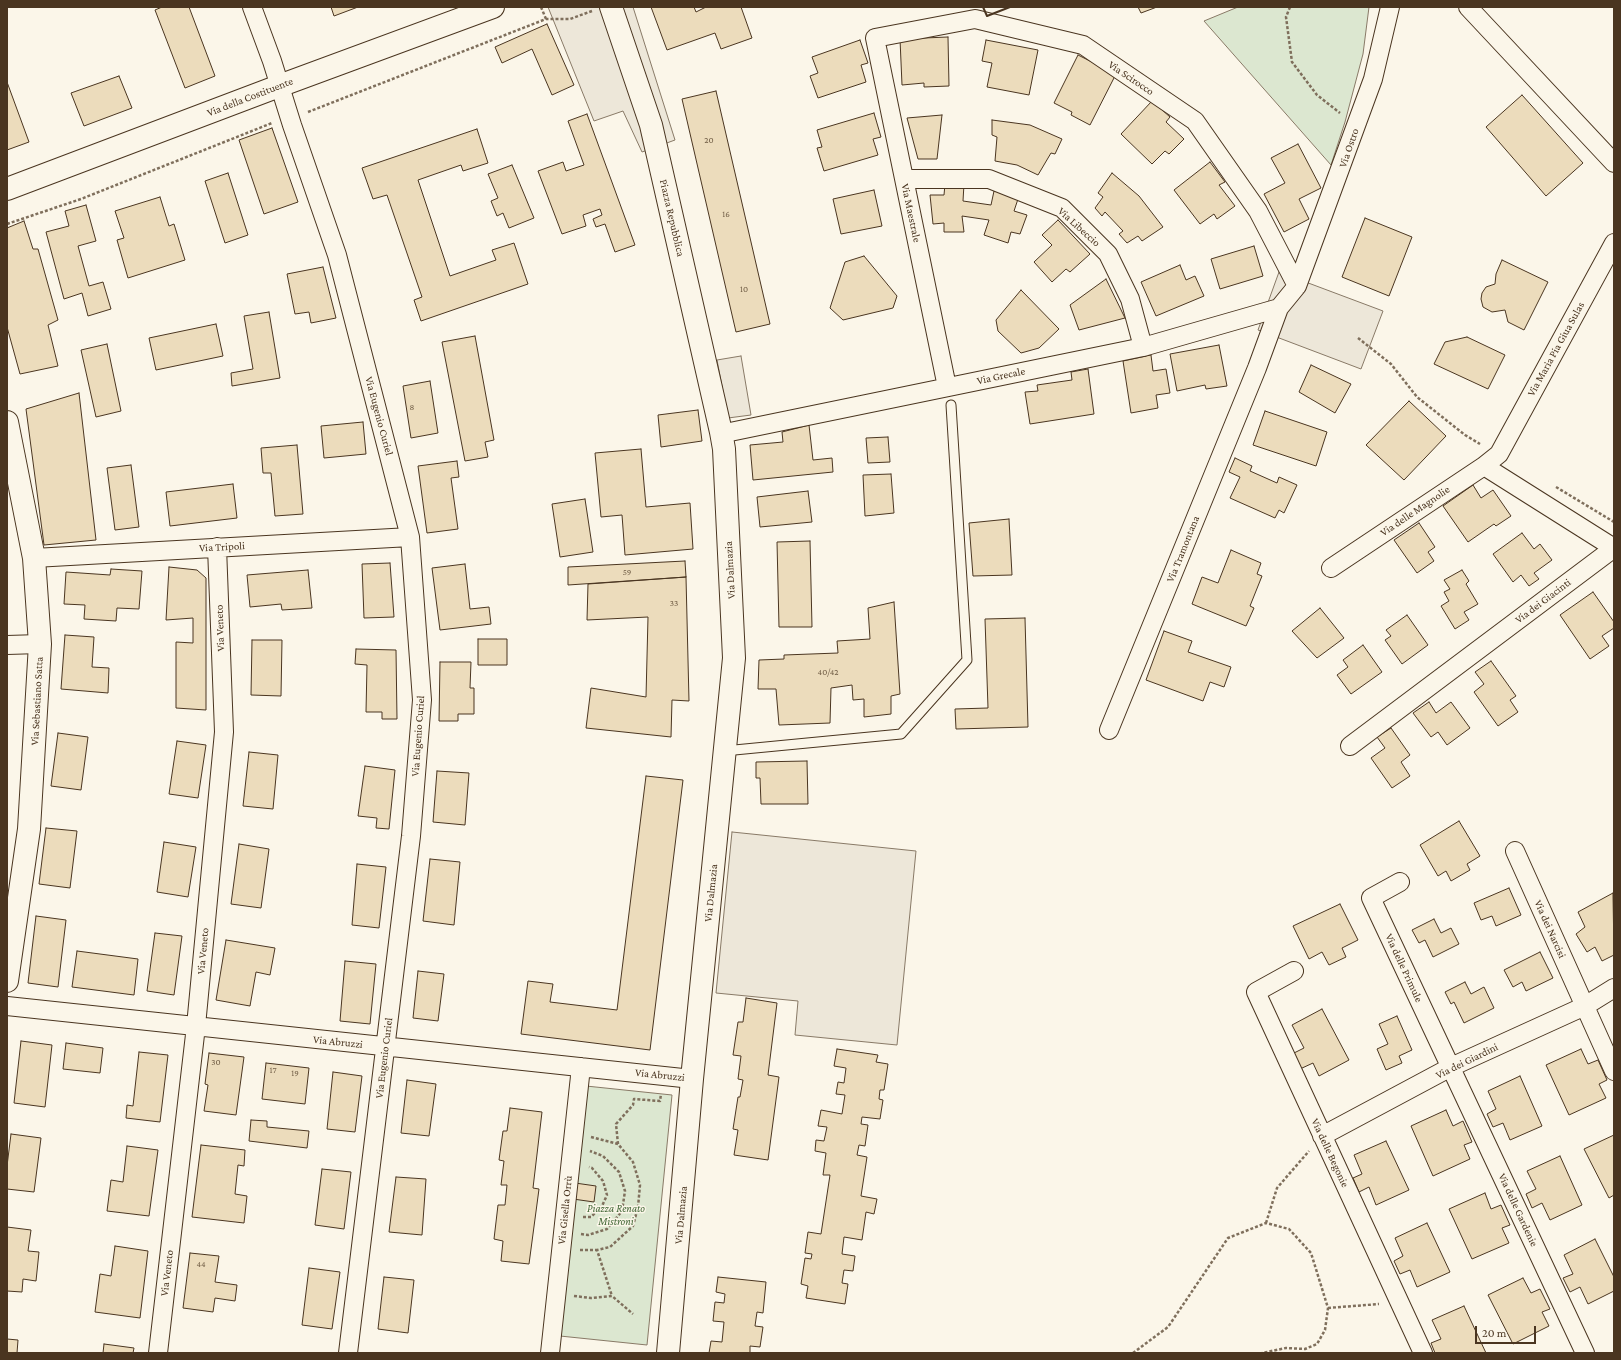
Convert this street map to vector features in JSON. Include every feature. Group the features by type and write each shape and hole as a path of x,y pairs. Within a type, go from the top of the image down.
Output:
{"street":[{"name":"Via Eugenio Curiel","path":"252,7 272,61 279,86 338,255 410,537 422,700 411,836 348,1353"},
{"name":"Via della Costituente","path":"7,189 493,7"},
{"name":"Via Ostro","path":"1279,308 1297,286 1373,79 1390,7"},
{"path":"1468,7 1614,163"},
{"name":"Piazza Repubblica","path":"604,8 650,125 721,432"},
{"name":"Via Scirocco","path":"875,38 975,19 1083,45 1195,121 1258,212 1297,286"},
{"name":"Via Maestrale","path":"875,38 947,387"},
{"name":"Via Libeccio","path":"904,179 989,179 1062,208 1108,254 1130,300 1143,347"},
{"name":"Via Maria Pia Giua Sulas","path":"1499,454 1614,243"},
{"name":"Via Grecale","path":"721,432 730,432 1143,347 1279,308"},
{"name":"Via Tramontana","path":"1109,730 1257,368 1279,308"},
{"name":"Via Sebastiano Satta","path":"7,422 34,558 40,644 29,829 7,981"},
{"name":"Via Dalmazia","path":"668,1353 692,1079 734,658 724,449 721,432"},
{"name":"Via delle Magnolie","path":"1331,568 1484,466 1499,454"},
{"name":"Via dei Giacinti","path":"1350,746 1614,548 1484,466"},
{"name":"Via Tripoli","path":"34,558 410,537"},
{"name":"Via Veneto","path":"158,1353 196,1026 224,732 217,547"},
{"path":"7,645 40,644"},
{"name":"Via dei Narcisi","path":"1515,851 1614,1071"},
{"name":"Via delle Primule","path":"1400,882 1371,898 1451,1067"},
{"name":"Via delle Begonie","path":"1294,971 1256,992 1423,1353"},
{"name":"Via dei Giardini","path":"1322,1136 1451,1067 1585,1006 1614,988"},
{"name":"Via Abruzzi","path":"7,1006 692,1079"},
{"name":"Via Gisella Orrù","path":"550,1353 581,1067"},
{"name":"Via delle Gardenie","path":"1451,1067 1585,1353"}],"lane":[{"path":"724,751 901,734 967,660 951,405"}],"path":[{"path":"541,7 546,19"},
{"path":"1290,7 1286,17 1292,62 1317,95 1356,126"},
{"path":"310,110 546,19 570,19 604,8"},
{"path":"7,224 81,199 276,122"},
{"path":"1358,338 1391,364 1418,396 1429,406 1465,435 1499,454"},
{"path":"1552,484 1614,522"},
{"path":"633,1314 612,1296 597,1250 610,1246 633,1226 638,1206 640,1185 633,1162 618,1144 616,1124 634,1105 634,1099 660,1101 664,1076"},
{"path":"1266,1223 1277,1188 1322,1136"},
{"path":"572,1149 618,1144"},
{"path":"565,1215 591,1217 602,1206 607,1195 603,1181 572,1149"},
{"path":"563,1234 588,1235 607,1229 622,1210 626,1192 620,1172 603,1156 585,1150 572,1149"},
{"path":"1133,1353 1168,1328 1228,1238 1266,1223 1288,1229 1311,1253 1328,1308 1326,1330 1317,1344 1305,1349 1286,1348 1262,1353"},
{"path":"556,1294 591,1298 612,1296"},
{"path":"1328,1308 1399,1302"}],"green space":[{"path":"1238,7 1369,7 1363,54 1345,122 1331,165 1204,21"},
{"name":"Piazza Renato Mistroni","path":"586,1086 672,1095 647,1345 560,1336"}],"shaded area":[{"path":"548,7 633,7 675,140 642,152 623,111 594,121"},
{"path":"1279,272 1383,311 1361,369 1258,330"},
{"path":"741,356 751,415 728,418 717,360"},
{"path":"732,832 916,851 897,1045 795,1035 798,1001 716,993"}],"building":[{"path":"162,7 189,7 215,76 185,88 155,10"},
{"path":"331,7 358,7 334,16"},
{"path":"651,7 694,7 696,12 706,7 741,7 752,38 721,49 715,33 667,50"},
{"path":"1138,7 1157,7 1141,13"},
{"path":"547,24 574,85 552,95 532,49 502,63 495,47"},
{"path":"948,37 949,86 924,87 924,83 902,85 900,39"},
{"path":"860,40 868,63 861,65 866,82 818,98 810,76 818,73 812,57"},
{"path":"986,40 1038,50 1029,95 987,87 992,63 982,61"},
{"path":"1078,55 1116,74 1090,125 1071,115 1072,112 1054,103"},
{"path":"119,76 132,108 84,126 71,93"},
{"path":"7,82 29,142 7,150"},
{"path":"716,91 770,324 736,332 682,99"},
{"path":"1522,95 1583,163 1546,196 1486,127"},
{"path":"1152,101 1170,117 1166,122 1184,139 1169,154 1165,151 1152,164 1121,134"},
{"path":"874,113 881,137 873,139 878,155 824,171 817,148 822,147 817,130"},
{"path":"587,114 635,245 615,252 605,224 596,227 593,219 602,215 600,209 583,215 586,226 562,234 538,171 563,162 566,171 584,165 568,121"},
{"path":"942,115 937,159 918,159 907,118"},
{"path":"992,120 1030,125 1062,139 1055,154 1051,153 1038,175 1017,165 995,161 997,137 992,135"},
{"path":"272,128 298,202 264,214 239,140"},
{"path":"477,129 488,163 463,171 461,165 418,180 450,276 496,260 492,250 514,243 528,284 421,321 414,300 422,297 387,195 373,199 362,168"},
{"path":"1298,144 1321,188 1299,199 1309,219 1284,232 1264,194 1285,183 1271,158"},
{"path":"1210,162 1225,182 1219,185 1235,206 1217,219 1214,214 1200,224 1174,190"},
{"path":"512,165 534,218 509,228 503,213 497,216 491,201 498,198 488,174"},
{"path":"228,173 248,235 225,243 205,181"},
{"path":"1112,173 1139,196 1163,227 1142,241 1138,236 1127,243 1119,234 1123,231 1105,212 1102,216 1095,208 1103,197 1098,193"},
{"path":"945,184 964,184 963,201 991,205 994,191 1019,196 1014,211 1027,215 1020,234 1011,232 1008,243 984,235 989,220 962,216 964,232 944,232 944,223 933,224 930,195 944,195"},
{"path":"874,190 882,226 841,234 833,199"},
{"path":"160,197 169,226 174,224 185,260 128,278 117,240 124,238 115,211"},
{"path":"86,205 96,241 78,246 89,286 103,282 111,309 88,316 82,293 64,299 46,232 69,226 65,211"},
{"path":"1365,218 1412,237 1389,296 1342,277"},
{"path":"1058,220 1090,254 1070,272 1066,269 1052,282 1034,262 1052,245 1042,235"},
{"path":"24,221 33,249 38,249 58,320 48,325 58,366 20,374 7,327 7,228"},
{"path":"1254,246 1263,276 1220,289 1211,259"},
{"path":"864,256 897,296 893,308 843,320 830,308 845,262"},
{"path":"1502,260 1548,282 1524,330 1508,322 1505,310 1492,312 1483,307 1481,299 1482,293 1486,287 1495,284 1496,274"},
{"path":"1180,265 1186,280 1195,276 1204,296 1156,316 1141,282"},
{"path":"323,267 336,318 311,323 309,312 295,314 287,274"},
{"path":"1106,279 1125,318 1079,330 1070,305"},
{"path":"1021,290 1059,329 1039,348 1021,353 998,331 996,320"},
{"path":"269,312 280,378 232,386 231,373 253,369 244,316"},
{"path":"216,324 223,356 156,370 149,338"},
{"path":"475,336 494,440 485,442 488,457 465,461 442,342"},
{"path":"1467,337 1505,355 1488,389 1434,364 1445,342"},
{"path":"107,344 121,411 96,417 81,350"},
{"path":"1219,345 1227,386 1206,389 1205,385 1177,391 1170,354"},
{"path":"1151,355 1153,371 1166,369 1170,393 1156,395 1158,408 1131,413 1123,361"},
{"path":"1311,365 1351,384 1335,413 1299,392"},
{"path":"1088,369 1094,414 1030,424 1025,392 1038,391 1037,385 1072,380 1071,372"},
{"path":"430,381 438,433 411,438 403,386"},
{"path":"79,393 96,540 44,545 26,409"},
{"path":"1409,401 1446,436 1404,480 1366,445"},
{"path":"698,410 702,441 661,447 658,415"},
{"path":"1265,411 1327,432 1316,466 1253,445"},
{"path":"363,422 366,454 324,458 321,426"},
{"path":"809,425 813,460 832,458 833,472 753,480 750,445 783,442 782,432"},
{"path":"888,437 890,462 868,463 866,438"},
{"path":"297,445 303,514 275,516 271,473 263,473 261,448"},
{"path":"641,449 646,507 690,503 693,549 625,555 622,515 601,517 595,453"},
{"path":"1235,458 1252,466 1250,471 1277,483 1279,477 1297,485 1284,513 1279,510 1275,518 1230,498 1240,477 1229,472"},
{"path":"457,461 459,477 451,478 458,529 427,533 418,466"},
{"path":"131,465 139,527 115,530 107,468"},
{"path":"891,474 894,513 865,516 863,475"},
{"path":"233,484 237,518 170,526 166,492"},
{"path":"1473,485 1481,498 1493,490 1511,516 1496,526 1494,524 1468,542 1443,506"},
{"path":"808,491 812,522 760,527 757,497"},
{"path":"585,499 593,552 560,557 552,504"},
{"path":"1009,519 1012,575 973,576 969,523"},
{"path":"1419,523 1435,547 1428,552 1434,561 1417,573 1394,540"},
{"path":"1522,533 1534,549 1540,544 1552,560 1534,573 1539,579 1529,586 1521,575 1513,582 1493,554"},
{"path":"810,541 812,627 779,627 777,542"},
{"path":"1231,550 1261,563 1257,574 1262,576 1250,606 1254,608 1246,626 1192,604 1202,577 1218,583"},
{"path":"685,561 686,577 568,585 568,567"},
{"path":"390,563 394,617 364,618 362,564"},
{"path":"465,564 470,609 489,607 491,624 440,630 432,568"},
{"path":"169,567 197,570 206,578 206,710 176,708 176,642 193,643 193,618 166,620"},
{"path":"111,569 142,571 139,609 117,608 116,621 84,619 85,605 64,604 66,572 110,575"},
{"path":"308,570 312,608 282,610 281,604 250,607 247,575"},
{"path":"1462,570 1469,581 1466,584 1478,604 1464,612 1469,620 1455,629 1441,606 1449,601 1444,592 1450,589 1444,580"},
{"path":"686,577 689,701 672,700 671,737 586,728 591,688 646,697 648,617 587,620 588,584"},
{"path":"1593,592 1614,622 1614,628 1602,636 1609,646 1590,659 1560,615"},
{"path":"894,602 900,694 891,696 891,714 864,717 864,699 853,700 852,685 831,688 830,723 779,725 776,689 758,689 759,660 784,659 784,655 838,653 837,641 870,639 868,608"},
{"path":"1320,608 1344,638 1317,658 1292,631"},
{"path":"1407,615 1428,645 1402,664 1385,640 1391,636 1386,630"},
{"path":"1025,618 1028,727 956,729 955,709 988,708 985,619"},
{"path":"1164,631 1192,641 1188,652 1231,667 1224,687 1210,682 1203,701 1146,680"},
{"path":"65,635 94,637 92,667 109,668 108,693 61,689"},
{"path":"478,639 507,639 507,665 478,665"},
{"path":"252,640 282,640 281,696 251,695"},
{"path":"1363,645 1382,672 1351,694 1337,675 1348,667 1343,660"},
{"path":"356,649 396,650 397,719 382,719 382,712 366,712 367,665 355,664"},
{"path":"1491,661 1516,696 1510,700 1518,712 1498,726 1474,692 1484,684 1475,672"},
{"path":"440,662 471,662 470,688 474,688 474,714 458,714 458,721 439,721"},
{"path":"1429,702 1436,713 1451,702 1470,728 1447,745 1438,732 1431,737 1413,713"},
{"path":"1391,728 1410,755 1401,762 1410,776 1392,788 1371,758 1385,748 1377,737"},
{"path":"58,733 88,737 81,790 51,786"},
{"path":"177,741 206,745 198,798 169,794"},
{"path":"249,752 278,755 273,809 243,806"},
{"path":"807,761 808,804 761,804 760,778 756,778 756,762"},
{"path":"365,766 395,770 389,829 376,828 377,818 358,816"},
{"path":"437,771 469,773 465,825 433,822"},
{"path":"646,776 683,780 650,1050 521,1034 528,981 553,984 550,1002 617,1010"},
{"path":"1459,821 1480,856 1467,864 1470,870 1451,881 1446,871 1438,876 1420,845"},
{"path":"46,828 77,831 70,888 39,884"},
{"path":"164,842 196,847 188,897 157,892"},
{"path":"239,844 269,849 261,908 231,904"},
{"path":"430,859 460,862 454,925 423,921"},
{"path":"357,864 386,867 379,928 352,925"},
{"path":"1509,888 1521,915 1496,926 1492,916 1481,920 1474,903"},
{"path":"1613,893 1614,955 1602,961 1595,947 1587,952 1576,934 1585,927 1578,912"},
{"path":"1340,904 1358,940 1342,948 1346,957 1329,965 1322,952 1309,959 1293,926"},
{"path":"36,916 66,920 58,987 28,983"},
{"path":"1434,919 1441,933 1451,928 1459,944 1433,957 1425,940 1419,943 1412,930"},
{"path":"155,933 182,936 174,995 147,991"},
{"path":"226,940 275,948 270,975 256,972 250,1006 216,1000"},
{"path":"77,951 138,959 134,995 72,987"},
{"path":"1540,952 1553,978 1526,991 1522,982 1513,987 1504,970"},
{"path":"345,961 376,964 370,1024 340,1021"},
{"path":"418,971 444,974 438,1021 413,1018"},
{"path":"1465,982 1471,994 1484,987 1494,1008 1464,1023 1454,1002 1451,1004 1445,992"},
{"path":"746,998 777,1003 768,1075 779,1077 768,1160 734,1155 738,1130 733,1129 738,1097 740,1097 743,1080 738,1079 741,1056 733,1055 738,1022 743,1022"},
{"path":"1322,1009 1349,1060 1319,1076 1313,1063 1300,1069 1292,1054 1304,1048 1292,1025"},
{"path":"1397,1016 1412,1050 1399,1056 1402,1063 1386,1070 1377,1049 1388,1044 1379,1024"},
{"path":"21,1041 52,1045 45,1107 14,1103"},
{"path":"66,1043 103,1048 100,1073 63,1069"},
{"path":"837,1049 878,1055 876,1062 888,1064 884,1090 880,1090 879,1099 883,1100 880,1119 862,1117 861,1124 868,1125 865,1146 859,1145 857,1155 867,1157 861,1196 877,1199 874,1214 866,1212 862,1240 844,1237 842,1254 855,1256 853,1271 844,1270 842,1283 848,1284 845,1304 806,1298 808,1286 801,1284 805,1258 811,1259 812,1254 805,1253 808,1232 821,1234 830,1175 823,1175 826,1153 815,1151 816,1140 824,1141 827,1127 818,1126 821,1110 842,1114 845,1095 836,1094 838,1082 844,1083 846,1068 834,1066"},
{"path":"1581,1049 1588,1064 1598,1060 1607,1080 1599,1084 1606,1098 1569,1115 1546,1065"},
{"path":"139,1052 168,1055 160,1122 126,1118 127,1105 133,1106"},
{"path":"209,1053 244,1057 236,1115 204,1111 208,1085 205,1084"},
{"path":"266,1063 309,1068 305,1104 262,1099"},
{"path":"333,1072 362,1076 355,1132 327,1129"},
{"path":"1520,1076 1542,1126 1510,1140 1503,1123 1493,1127 1487,1114 1496,1109 1488,1091"},
{"path":"407,1080 436,1084 429,1136 401,1133"},
{"path":"510,1108 542,1112 533,1188 539,1189 529,1264 501,1261 503,1241 494,1239 498,1205 505,1205 507,1185 501,1185 504,1161 499,1160 503,1131 507,1131"},
{"path":"1446,1110 1453,1126 1463,1121 1472,1142 1464,1145 1470,1159 1433,1176 1411,1126"},
{"path":"251,1120 267,1121 267,1127 309,1131 307,1148 249,1141"},
{"path":"11,1134 41,1138 34,1192 7,1189 7,1166"},
{"path":"1614,1135 1614,1195 1609,1198 1584,1149"},
{"path":"1386,1141 1409,1190 1376,1205 1369,1187 1359,1192 1353,1178 1362,1174 1354,1155"},
{"path":"201,1145 245,1150 244,1166 238,1165 235,1194 247,1196 244,1223 192,1217"},
{"path":"127,1146 158,1150 149,1216 107,1211 111,1180 123,1182"},
{"path":"1560,1156 1582,1205 1550,1220 1542,1203 1532,1208 1526,1194 1536,1189 1527,1171"},
{"path":"322,1169 351,1172 344,1229 315,1225"},
{"path":"396,1177 426,1179 422,1235 389,1232"},
{"path":"575,1183 596,1186 594,1202 573,1199"},
{"path":"1485,1193 1491,1209 1501,1205 1510,1225 1502,1228 1509,1243 1472,1259 1449,1209"},
{"path":"1427,1223 1450,1272 1417,1287 1410,1270 1400,1274 1394,1261 1403,1256 1395,1238"},
{"path":"7,1227 31,1230 28,1251 39,1252 36,1281 23,1279 22,1292 7,1291"},
{"path":"1595,1239 1614,1277 1614,1291 1588,1304 1580,1287 1570,1292 1563,1278 1573,1274 1564,1255"},
{"path":"115,1246 148,1251 140,1318 95,1312 100,1274 111,1276"},
{"path":"190,1253 219,1256 215,1282 237,1285 235,1301 215,1298 213,1312 183,1308"},
{"path":"309,1268 340,1272 332,1329 302,1325"},
{"path":"384,1277 414,1280 408,1333 378,1329"},
{"path":"718,1277 766,1282 763,1313 757,1312 755,1326 763,1327 760,1347 750,1346 750,1353 709,1353 711,1341 722,1342 724,1322 713,1321 715,1302 724,1303 725,1294 716,1292"},
{"path":"1523,1278 1531,1293 1540,1289 1550,1309 1542,1312 1549,1326 1513,1344 1488,1295"},
{"path":"1464,1306 1486,1353 1435,1353 1431,1343 1441,1339 1432,1320"},
{"path":"7,1339 18,1340 17,1353 7,1353"},
{"path":"104,1344 134,1348 133,1353 103,1353"}],"wall":[{"path":"983,7 987,16 1010,7"}]}
